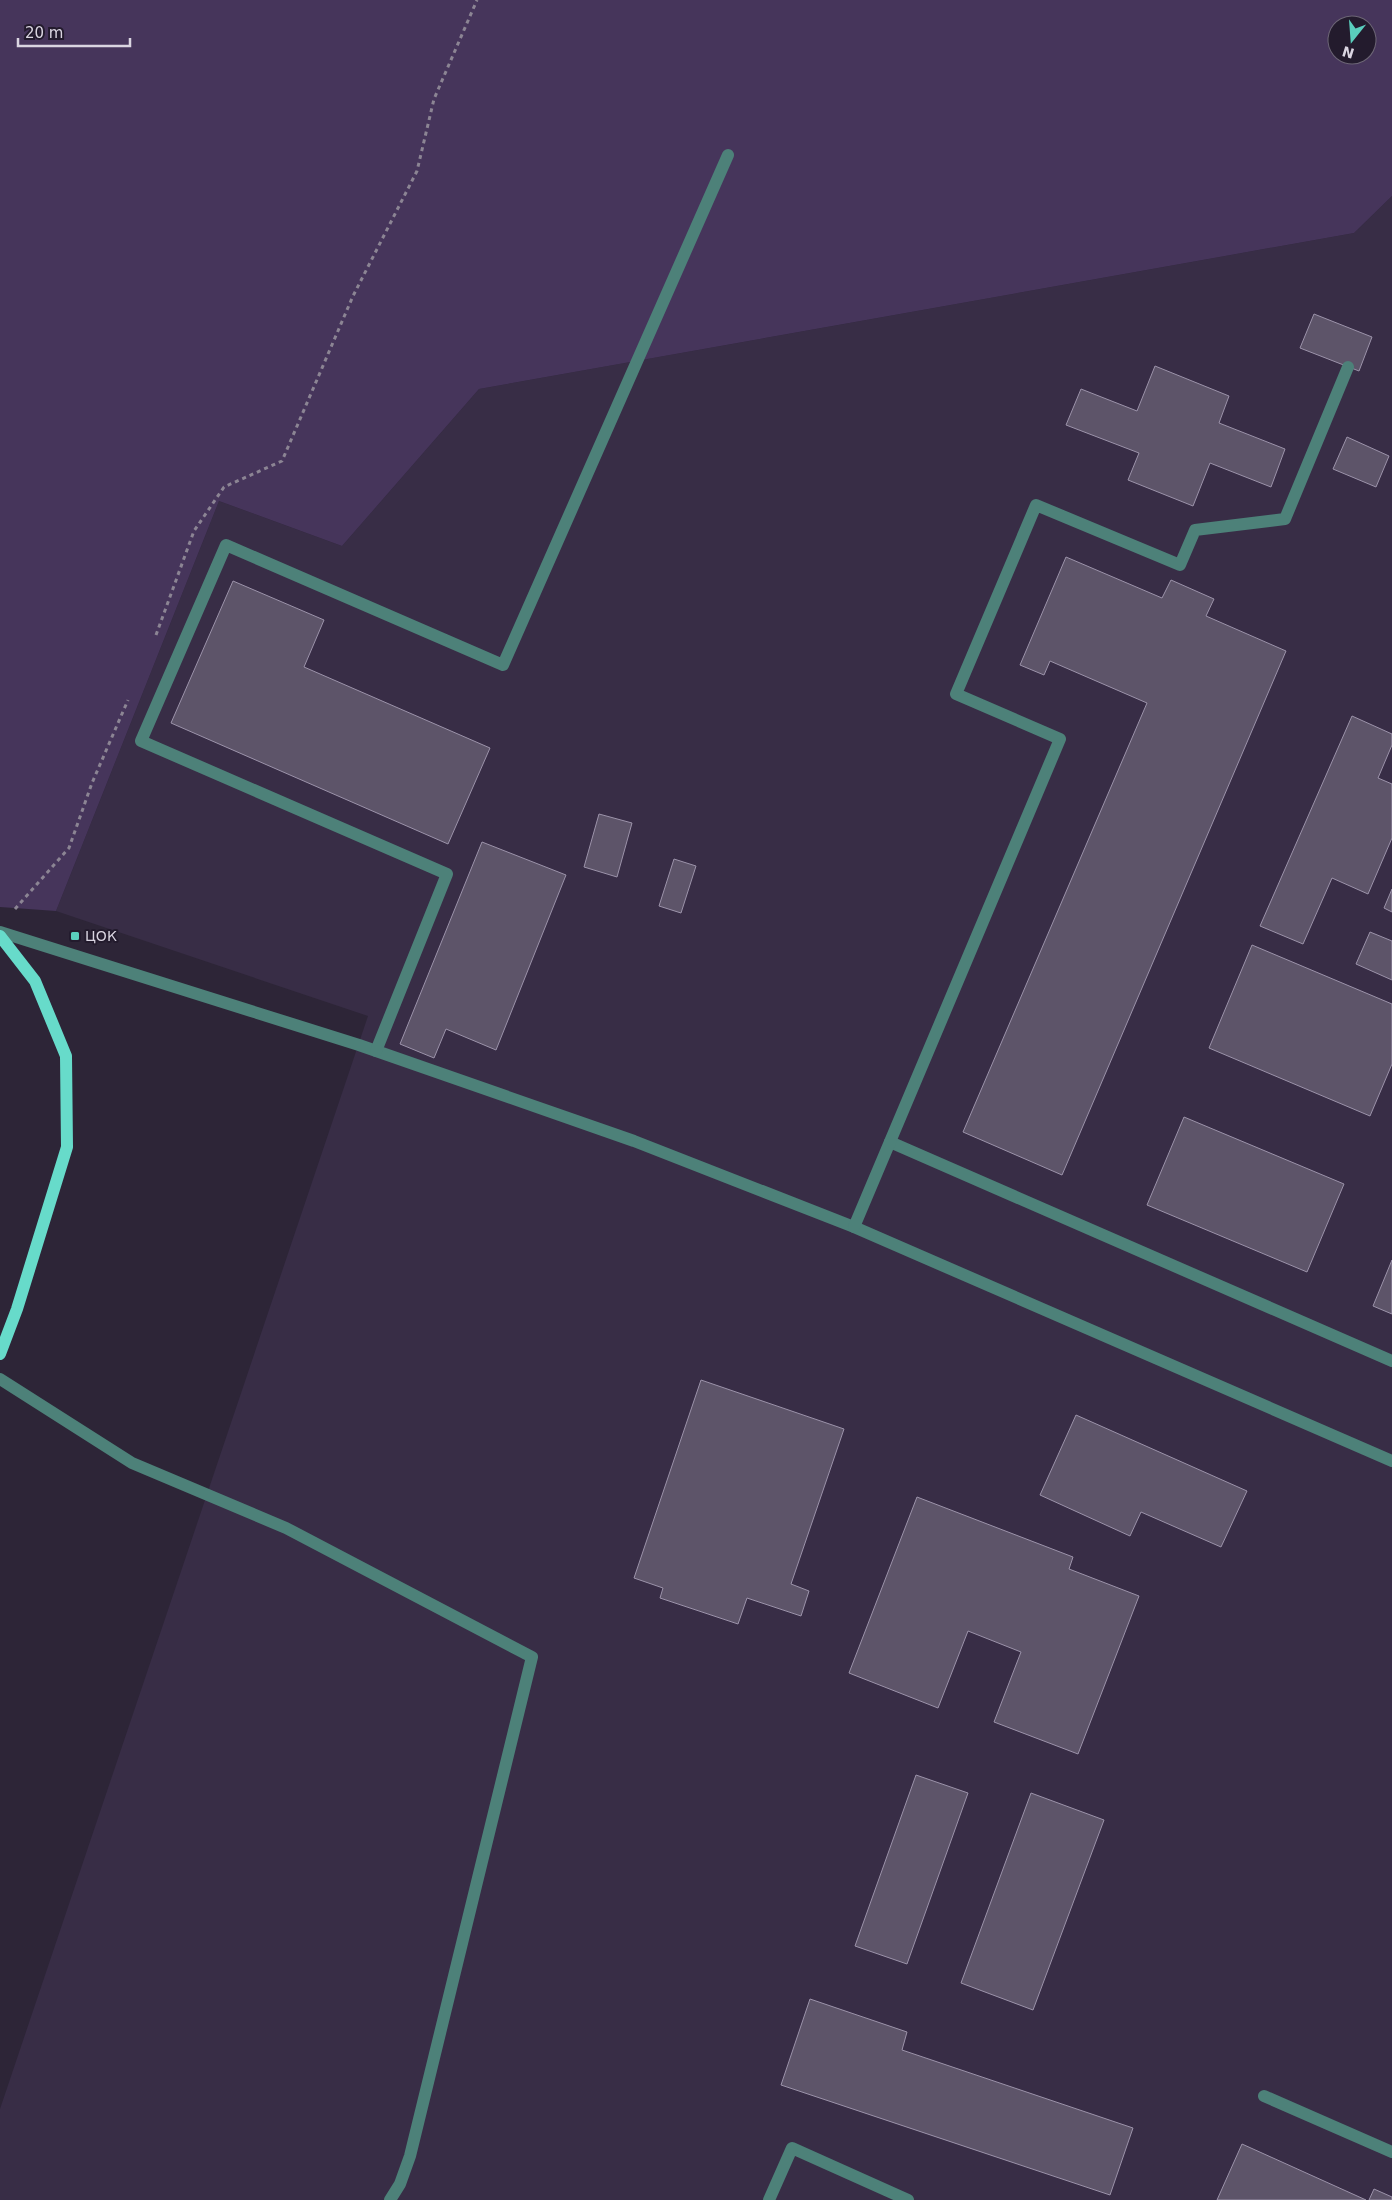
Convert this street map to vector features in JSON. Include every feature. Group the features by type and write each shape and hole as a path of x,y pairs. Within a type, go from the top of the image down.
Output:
{"main road":[{"path":"0,936 35,981 66,1056 67,1147 17,1309 0,1354"}],"street":[{"path":"376,1051 447,874 141,741 226,545 503,666 728,155"},
{"path":"854,1227 1060,739 956,694 1036,505 1180,565 1195,530 1285,519 1348,367"},
{"path":"0,932 359,1045 634,1141 854,1227 1392,1461"},
{"path":"890,1142 1392,1360"},
{"path":"0,1379 132,1463 286,1528 532,1657 410,2156 400,2184 390,2200"},
{"path":"1264,2096 1392,2152"},
{"path":"769,2200 792,2148 908,2200"}],"path":[{"path":"153,643 194,531 224,487 282,461 353,296 417,172 434,99 477,0"},
{"path":"12,911 69,848 92,784 128,699"}],"shaded area":[{"path":"0,0 1392,0 1392,196 1354,233 479,389 342,546 219,501 56,911 0,907"},
{"path":"1392,196 1392,2200 0,2200 0,2109 368,1016 56,911 219,501 342,546 479,389 1354,233"}],"building":[{"path":"1314,314 1372,337 1359,371 1300,348"},
{"path":"1155,366 1229,396 1219,423 1285,449 1271,487 1210,463 1193,506 1128,480 1139,453 1066,425 1081,389 1137,411"},
{"path":"1347,437 1389,456 1376,487 1333,469"},
{"path":"1066,557 1162,598 1171,580 1214,599 1206,616 1286,651 1062,1175 963,1132 1147,703 1050,661 1044,675 1020,665"},
{"path":"233,581 324,620 304,667 490,748 448,844 171,723"},
{"path":"1352,716 1392,734 1392,745 1378,778 1392,784 1392,838 1368,894 1332,878 1303,944 1260,926"},
{"path":"599,814 632,823 617,877 584,867"},
{"path":"482,842 566,875 496,1050 446,1029 434,1058 400,1044"},
{"path":"674,859 696,866 681,913 659,906"},
{"path":"1392,889 1392,912 1384,908"},
{"path":"1370,932 1392,941 1392,980 1356,964"},
{"path":"1252,945 1392,1004 1392,1064 1370,1116 1209,1048"},
{"path":"1184,1117 1344,1184 1307,1272 1147,1205"},
{"path":"1392,1260 1392,1314 1373,1306"},
{"path":"701,1380 844,1429 791,1584 809,1591 801,1616 747,1598 738,1624 660,1598 663,1588 634,1578"},
{"path":"1076,1415 1247,1491 1221,1547 1141,1512 1130,1536 1040,1495"},
{"path":"917,1497 1073,1557 1069,1569 1139,1596 1078,1754 994,1722 1021,1652 968,1631 938,1708 849,1673"},
{"path":"916,1775 968,1793 907,1964 855,1946"},
{"path":"1031,1793 1104,1820 1033,2010 961,1983"},
{"path":"810,1999 907,2032 902,2050 1133,2128 1110,2195 781,2085"},
{"path":"1242,2144 1366,2200 1217,2200"},
{"path":"1374,2189 1392,2197 1392,2200 1369,2200"}],"place":[{"name":"ЦОК","path":"75,936"}]}
